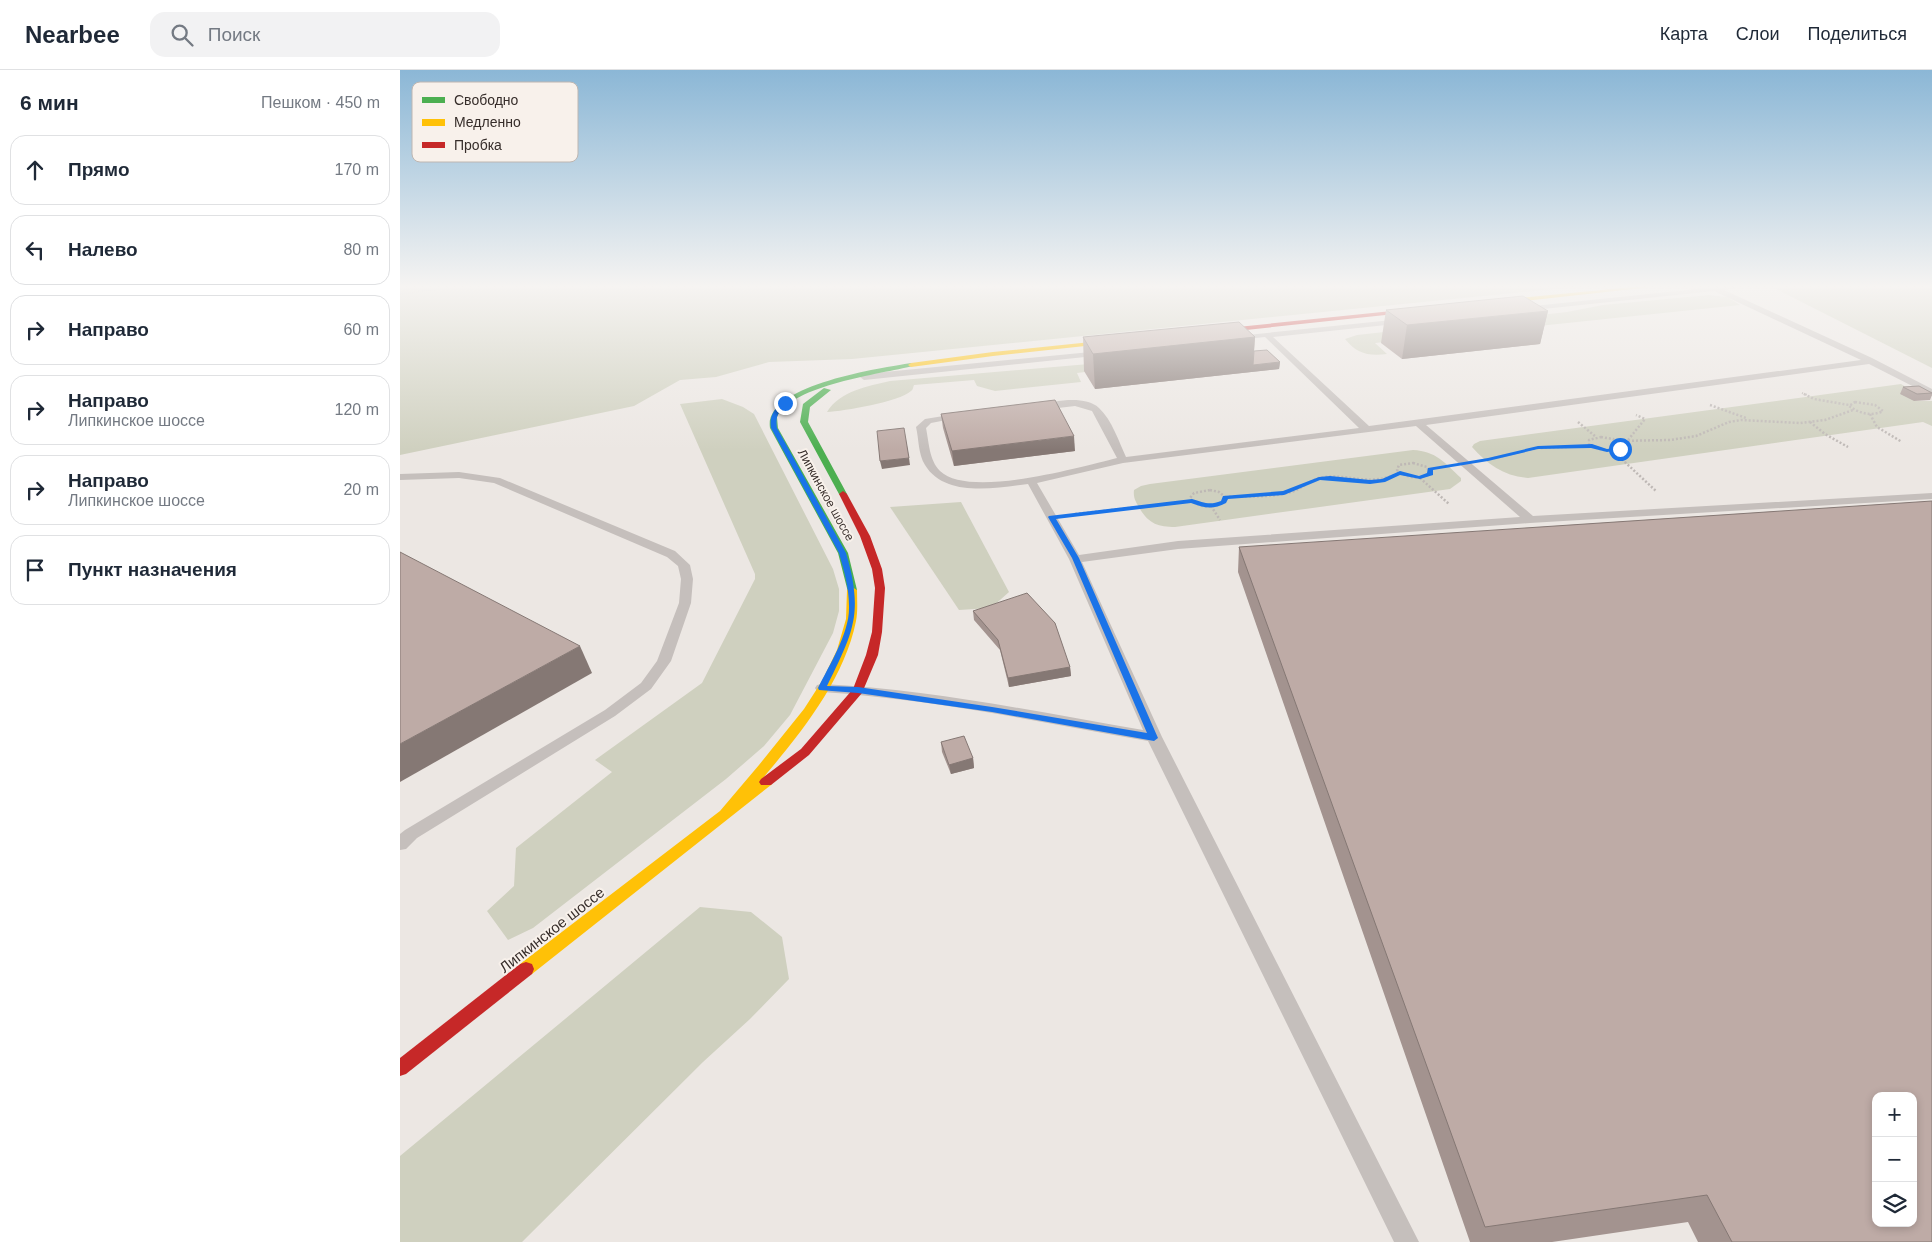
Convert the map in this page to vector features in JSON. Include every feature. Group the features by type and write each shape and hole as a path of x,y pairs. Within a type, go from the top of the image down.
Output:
{"street":[{"name":"Липкинское шоссе","path":"724,816 810,710 846,638 853,608 849,574 843,553 774,428 773,420 776,412 785,403 815,388 884,369 928,362 1127,341"},
{"name":"Липкинское шоссе","path":"400,1068 805,752 858,690 872,655 877,632 880,588 878,569 865,536 807,429 802,414 808,402 816,396 850,378"},
{"path":"798,396 800,401 794,416 807,429"}],"lane":[{"path":"1273,341 1366,429"},
{"path":"1826,341 1932,393"},
{"path":"850,378 1110,352"},
{"path":"973,414 943,417 928,421 921,427 929,464 936,473 954,482 974,486 1031,481 1123,460 1418,423 1870,361"},
{"path":"1031,408 1070,404 1087,405 1096,410 1123,460"},
{"path":"1418,423 1530,520"},
{"path":"400,477 459,475 496,480 671,554 684,565 687,580 684,603 664,661 646,686 610,713 419,829 400,844"},
{"path":"1031,481 1075,558 1154,738 1407,1242"},
{"path":"1075,558 1178,545 1530,520 1932,496"},
{"path":"822,688 858,690 992,709 1154,738"}],"path":[{"path":"1592,446 1588,442 1592,438 1654,442 1685,438 1729,422 1741,420 1784,423 1809,422 1824,420 1853,410 1870,414 1879,414 1882,411 1875,406 1859,402 1849,404 1853,410"},
{"path":"1870,414 1877,427 1902,442"},
{"path":"1809,422 1848,447"},
{"path":"1464,463 1538,448 1592,446 1602,450 1617,450 1621,447 1616,441"},
{"path":"1408,463 1423,465 1430,469 1430,474 1420,478 1400,473 1397,470 1399,465 1408,463"},
{"path":"1192,501 1190,498 1194,493 1204,490 1219,492 1225,497 1278,494 1295,490 1319,479 1330,478 1370,482 1383,480 1400,473"},
{"path":"1420,478 1470,524"},
{"path":"1052,517 1192,501 1199,505 1210,506 1224,502 1225,497"}],"green space":[{"path":"400,341 1036,341 852,359 769,362 716,377 680,380 634,406 400,455"},
{"path":"1346,341 1397,341 1375,343 1387,354 1374,355 1363,353"},
{"path":"1878,341 1932,341 1932,368"},
{"path":"1089,364 1085,372 1077,373 1081,382 995,391 977,386 974,380 914,385 912,391 895,399 858,408 827,412 839,399 847,394 864,387 890,381"},
{"path":"1901,384 1916,393 1914,401 1932,401 1932,426 1923,422 1528,478 1504,472 1490,464 1472,447 1480,441"},
{"path":"722,399 743,407 754,414 833,569 839,589 839,611 833,633 790,715 764,746 726,779 533,928 508,940 487,911 514,886 516,848 612,772 595,760 702,683 755,579 755,574 680,404"},
{"path":"1413,450 1434,455 1450,467 1461,478 1461,481 1450,489 1175,527 1155,524 1147,518 1140,509 1134,495 1134,490 1150,484"},
{"path":"961,502 1009,592 991,608 959,610 890,507"},
{"path":"700,907 751,912 782,937 789,979 522,1242 400,1242 400,1156"}],"building":[{"path":"1085,341 1220,341 1093,354"},
{"path":"1267,350 1280,362 1253,365 1254,351"},
{"path":"1919,386 1932,393 1917,394 1903,387"},
{"path":"1055,400 1074,436 952,451 941,414"},
{"path":"904,428 909,458 880,461 877,431"},
{"path":"1932,501 1932,1242 1732,1242 1707,1195 1485,1227 1239,547"},
{"path":"400,552 580,646 400,744"},
{"path":"1027,593 1055,623 1070,667 1008,678 998,640 973,611"},
{"path":"964,736 973,758 949,765 941,742"}],"traffic: fast":[{"path":"852,590 843,553 774,428 773,417 784,403 817,387 859,375 911,365"},
{"path":"827,390 806,406 804,422 843,494"}],"traffic: slow":[{"path":"911,365 993,354 1120,341"},
{"path":"723,816 787,741 828,681 843,650 851,619 852,590"},
{"path":"526,969 766,782"}],"traffic: jam":[{"path":"766,782 805,752 858,690 872,655 877,632 880,588 877,569 865,536 843,494"},
{"path":"400,1068 526,969"}],"route":[{"path":"785,403 776,412 773,420 774,428 843,553 849,574 853,608 846,638 822,688 858,690 992,709 1154,738 1075,558 1052,517 1192,501 1199,505 1216,506 1224,502 1225,497 1284,493 1319,479 1330,478 1370,482 1383,480 1400,473 1420,478 1428,476 1431,471 1430,469 1488,460 1521,450 1556,446 1592,446 1607,451 1620,449"}]}
